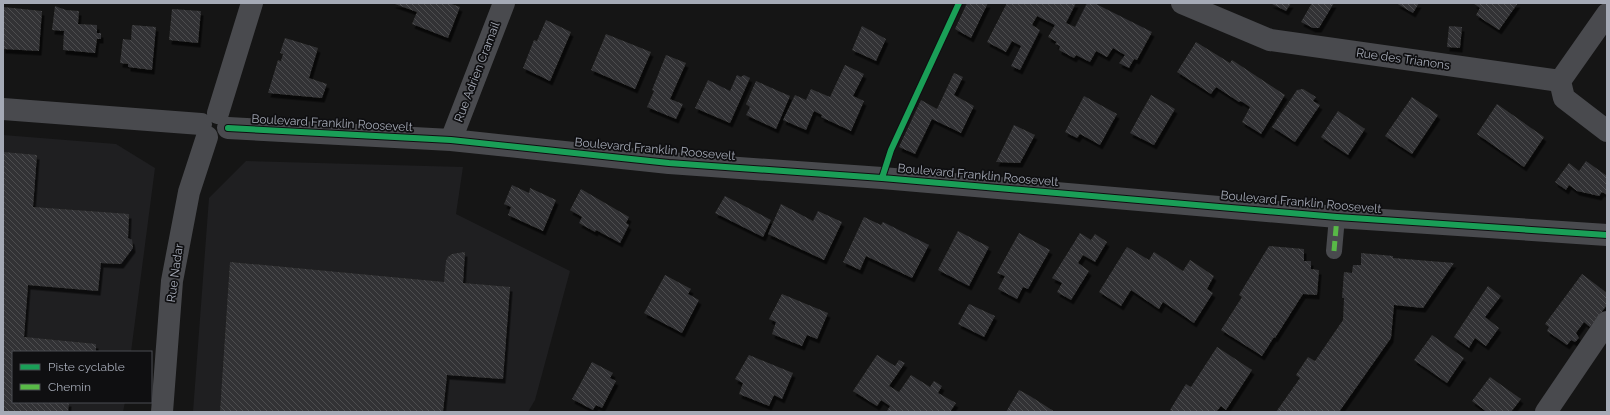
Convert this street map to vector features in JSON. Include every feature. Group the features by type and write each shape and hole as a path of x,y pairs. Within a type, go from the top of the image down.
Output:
{"street":[{"name":"Rue Nadar","path":"162,412 172,281 189,192 214,126 252,3"},
{"name":"Rue Adrien Cramail","path":"451,140 504,3"},
{"name":"Rue des Trianons","path":"1182,3 1270,40 1560,81"},
{"path":"1607,14 1560,81 1564,98 1607,131"},
{"name":"Boulevard Franklin Roosevelt","path":"3,109 214,126 451,140 669,163 882,178 1337,217 1607,236"},
{"path":"1334,251 1337,217"},
{"path":"1546,412 1607,322"}],"shaded area":[{"path":"3,135 116,144 155,168 131,351 12,351 12,403 125,403 123,412 3,412"},
{"path":"246,161 463,167 456,214 570,271 535,400 528,412 193,412 209,198"}],"building":[{"path":"392,3 449,3 460,7 448,38 412,24 417,12"},
{"path":"967,3 988,3 971,38 955,29"},
{"path":"1007,3 1076,3 1066,23 1075,27 1087,3 1094,3 1152,32 1137,60 1134,59 1129,68 1119,63 1125,55 1113,48 1107,57 1096,51 1090,62 1076,55 1074,58 1059,50 1060,46 1055,44 1057,42 1048,37 1055,25 1037,16 1032,25 1040,30 1020,70 1011,66 1021,46 1012,41 1006,52 987,42"},
{"path":"1270,3 1291,3 1286,11"},
{"path":"1312,3 1334,3 1319,28 1313,28 1301,22"},
{"path":"1396,3 1419,3 1413,13"},
{"path":"1473,3 1518,3 1499,30 1476,15 1480,8"},
{"path":"55,6 66,10 79,11 78,24 97,25 97,33 101,33 101,39 97,39 95,53 63,50 64,31 52,30"},
{"path":"3,7 42,11 39,51 3,49"},
{"path":"172,9 201,11 198,43 169,40"},
{"path":"546,20 571,32 550,81 523,68 534,40 537,41"},
{"path":"132,25 156,27 152,70 128,67 128,64 120,63 123,39 131,40"},
{"path":"862,26 886,39 876,61 852,50"},
{"path":"1449,26 1462,27 1460,48 1447,47"},
{"path":"606,34 651,52 635,89 591,70"},
{"path":"285,38 318,48 309,78 327,84 322,98 268,93 278,60 281,61 283,54 280,53"},
{"path":"1196,42 1230,63 1232,60 1285,95 1261,134 1242,122 1250,107 1241,101 1239,102 1216,87 1211,94 1177,72"},
{"path":"666,55 686,63 670,99 683,104 676,119 647,107"},
{"path":"845,65 864,74 853,96 864,101 851,131 821,117 822,115 814,111 806,130 783,120 795,95 806,100 811,89 830,97"},
{"path":"954,73 963,77 954,95 974,106 961,133 932,119 915,154 899,147 921,100 937,109"},
{"path":"737,75 741,77 744,75 750,78 730,123 695,108 708,80 730,91"},
{"path":"756,81 790,96 776,129 746,115 750,107 746,104"},
{"path":"1303,89 1316,97 1313,101 1320,105 1295,142 1272,127 1297,90"},
{"path":"1151,95 1175,109 1154,145 1130,133"},
{"path":"1084,96 1117,114 1100,145 1080,134 1077,138 1065,132"},
{"path":"1412,97 1438,115 1412,154 1385,136"},
{"path":"1497,104 1544,137 1524,167 1477,134"},
{"path":"1338,111 1365,129 1348,155 1321,137"},
{"path":"1014,125 1035,135 1020,163 996,162"},
{"path":"3,152 37,155 33,207 129,214 128,238 132,240 133,248 121,264 101,263 98,291 28,285 24,337 96,344 96,351 12,351 12,403 69,403 68,412 3,412"},
{"path":"1586,161 1607,176 1607,195 1602,192 1599,196 1577,191 1569,185 1566,190 1555,182 1569,163 1579,171"},
{"path":"512,185 529,193 530,188 556,200 543,231 508,215 511,207 504,204"},
{"path":"581,189 629,217 626,223 629,225 620,243 579,223 582,217 570,210"},
{"path":"725,196 771,220 763,237 715,213"},
{"path":"781,204 813,221 818,211 842,222 824,260 768,234"},
{"path":"864,217 881,225 883,222 929,245 912,278 866,256 860,270 843,262"},
{"path":"958,231 989,247 969,286 938,270"},
{"path":"1019,233 1050,250 1028,289 1023,287 1017,299 998,289 1005,276 997,273"},
{"path":"1080,233 1091,240 1095,234 1107,242 1095,262 1083,255 1078,263 1089,271 1071,300 1057,292 1062,283 1052,278"},
{"path":"1269,246 1304,249 1304,261 1311,261 1311,269 1319,270 1317,295 1303,294 1262,356 1221,330 1242,297 1239,295"},
{"path":"1127,247 1149,260 1154,252 1183,271 1190,260 1214,276 1207,289 1213,293 1194,323 1163,302 1159,309 1131,290 1121,306 1099,292"},
{"path":"465,252 463,283 510,287 503,379 447,375 443,412 220,412 230,262 444,282 446,261 448,257 452,254"},
{"path":"1361,253 1393,256 1393,258 1454,263 1423,308 1394,305 1391,338 1339,412 1276,412 1300,378 1296,375 1308,357 1315,361 1343,320 1344,298 1342,298 1344,272 1352,273 1353,265 1361,265"},
{"path":"1582,274 1607,293 1607,305 1590,327 1584,322 1576,333 1579,338 1575,342 1571,340 1567,345 1547,331 1549,327 1545,324"},
{"path":"665,275 691,289 688,294 699,300 682,333 644,313"},
{"path":"1488,286 1501,296 1485,317 1499,328 1486,346 1475,338 1469,348 1454,337"},
{"path":"782,294 828,313 817,339 807,335 802,346 772,334 776,322 769,319"},
{"path":"969,304 995,316 984,337 958,324"},
{"path":"1432,335 1464,358 1447,383 1414,360"},
{"path":"1217,347 1252,370 1226,410 1221,406 1216,412 1173,412 1170,410 1186,384 1191,387"},
{"path":"749,355 793,373 782,399 774,395 769,406 739,394 743,383 735,379"},
{"path":"877,355 895,366 899,360 905,363 889,386 899,392 911,375 930,387 934,381 942,386 938,393 956,403 950,412 888,412 887,411 890,406 881,400 877,406 853,391"},
{"path":"592,362 613,373 610,378 616,381 602,408 596,405 593,410 572,399"},
{"path":"1490,377 1521,399 1511,412 1487,412 1472,401"},
{"path":"1019,390 1030,396 1055,412 1006,412"}],"marked path":[{"path":"1334,251 1337,217"}],"cycle path":[{"path":"882,178 891,150 959,3"},
{"path":"228,128 451,140 669,163 882,178 1337,217 1607,235"}]}
